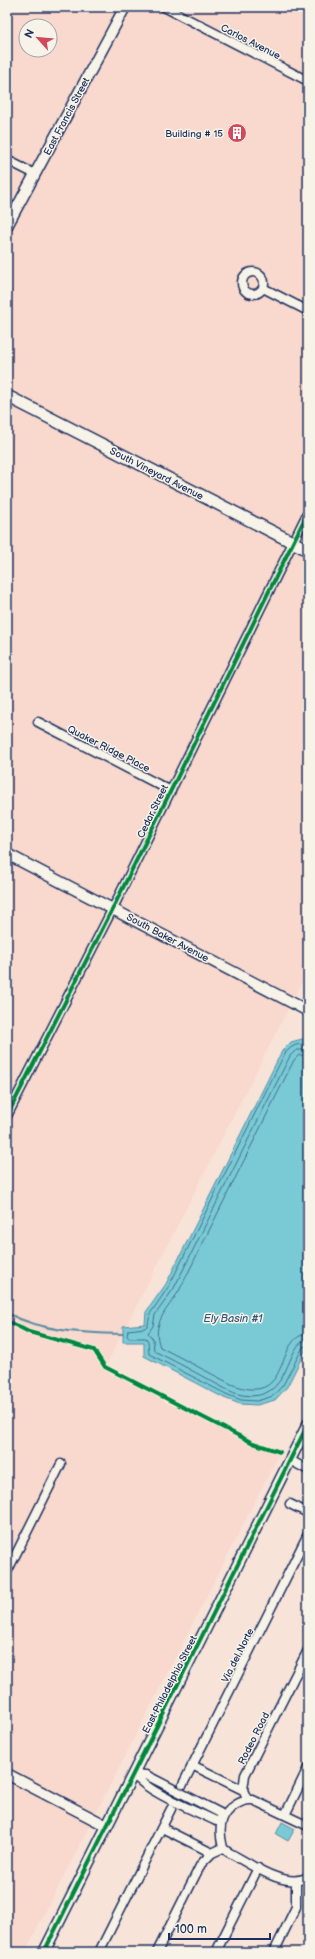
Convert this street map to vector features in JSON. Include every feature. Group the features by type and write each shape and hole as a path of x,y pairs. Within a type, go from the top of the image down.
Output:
{"main road":[{"name":"South Vineyard Avenue","path":"7,396 308,550"}],"street":[{"name":"East Francis Street","path":"7,226 125,7"},
{"name":"Carlos Avenue","path":"164,7 308,81"},
{"path":"7,160 35,174"},
{"path":"263,288 308,311"},
{"name":"Cedar Street","path":"7,1116 113,908 308,512"},
{"name":"Quaker Ridge Place","path":"38,722 171,790"},
{"name":"South Baker Avenue","path":"7,854 308,1011"},
{"name":"East Philadelphia Street","path":"44,1952 308,1424"},
{"path":"290,1460 308,1470"},
{"path":"7,1572 62,1464"},
{"path":"290,1504 308,1513"},
{"name":"Via del Norte","path":"183,1784 308,1534"},
{"name":"Rodeo Road","path":"243,1790 245,1775 308,1650"},
{"path":"192,1765 243,1790 247,1799"},
{"path":"285,1815 308,1768"},
{"path":"7,1774 107,1826"},
{"path":"133,1774 141,1783 216,1821 222,1819 235,1804 247,1799 253,1800 308,1826"},
{"path":"99,1952 171,1809"},
{"path":"222,1819 221,1836 223,1848 228,1852 276,1878 296,1882 308,1877"},
{"path":"162,1828 212,1853"},
{"path":"157,1952 201,1864 212,1853 223,1848"},
{"path":"216,1952 258,1868"},
{"path":"274,1952 296,1906 296,1882"}],"shaded area":[{"path":"7,7 308,7 308,970 105,1367 280,1452 25,1952 7,1952"}],"water":[{"name":"Ely Basin #1","path":"302,1039 308,1041 308,1345 287,1387 275,1400 257,1405 240,1404 224,1398 144,1356 144,1342 123,1342 123,1326 145,1324 146,1312 166,1284 282,1051 291,1042"},
{"path":"282,1822 295,1829 288,1841 276,1834"}],"waterway":[{"path":"7,1313 49,1328 78,1332 123,1334"}],"cycle path":[{"path":"7,1116 113,908 308,512"},
{"path":"7,1321 29,1332 94,1350 105,1367 253,1443 280,1452"},
{"path":"44,1952 308,1424"}],"place":[{"name":"Building # 15","path":"237,133"}]}
